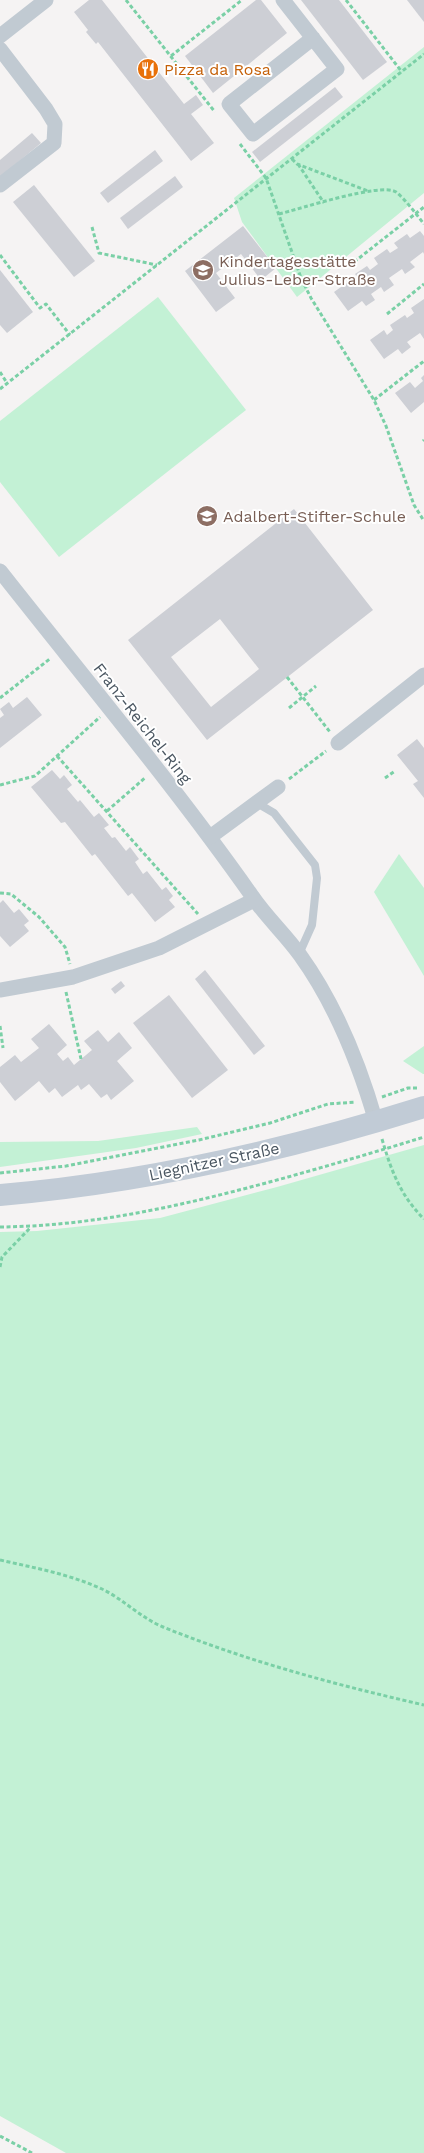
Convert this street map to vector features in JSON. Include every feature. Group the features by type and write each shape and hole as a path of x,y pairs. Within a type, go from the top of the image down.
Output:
{"main road":[{"name":"Liegnitzer Straße","path":"0,1195 104,1182 241,1157 373,1111 424,1106"}],"street":[{"path":"0,36 46,0"},
{"path":"283,0 337,68 253,134 230,104 313,38"},
{"path":"0,49 46,109 55,124 54,142 0,186"},
{"name":"Franz-Reichel-Ring","path":"0,572 64,649 210,838 254,900 299,954 321,987 339,1020 354,1055 373,1111"},
{"path":"338,742 424,675"},
{"path":"210,838 278,787"},
{"path":"0,990 69,978 159,948 254,900"}],"lane":[{"path":"256,803 274,813 315,865 317,878 312,925 299,954"}],"path":[{"path":"126,0 217,114"},
{"path":"171,56 242,0"},
{"path":"346,0 402,72"},
{"path":"0,389 424,54"},
{"path":"234,136 266,178 292,254 311,298 374,400 386,426 414,505 424,521"},
{"path":"292,159 324,203"},
{"path":"297,164 368,191"},
{"path":"279,214 368,191 385,189 395,192 424,224"},
{"path":"349,266 424,207"},
{"path":"92,227 99,253 157,265"},
{"path":"0,255 40,308 46,304 70,335"},
{"path":"387,314 424,284"},
{"path":"374,400 424,361"},
{"path":"0,372 7,383"},
{"path":"0,698 64,649"},
{"path":"278,787 338,742 287,677"},
{"path":"289,708 316,686"},
{"path":"0,785 35,776 110,708"},
{"path":"57,756 207,924"},
{"path":"106,811 157,768"},
{"path":"386,778 395,771"},
{"path":"0,893 11,894 39,917 65,947 81,1059"},
{"path":"0,1026 3,1048"},
{"path":"0,1173 85,1162 231,1133 328,1104 373,1111 408,1088 424,1088"},
{"path":"0,1227 31,1226 132,1216 219,1196 385,1150 424,1137"},
{"path":"385,1150 395,1178 410,1204 424,1219"},
{"path":"0,1267 2,1257 31,1226"},
{"path":"0,1560 57,1572 103,1590 160,1626 226,1652 328,1682 424,1705"},
{"path":"0,2136 32,2153"}],"green space":[{"path":"424,47 424,193 297,297 242,222 234,198"},
{"path":"158,297 246,410 59,557 0,482 0,421"},
{"path":"399,854 424,888 424,976 374,892"},
{"path":"424,1046 424,1074 423,1074 403,1061"},
{"path":"197,1127 202,1134 136,1148 0,1167 0,1142 98,1141"},
{"path":"424,1145 424,2153 66,2153 0,2116 0,1232 37,1231 160,1218"}],"building":[{"path":"89,0 102,0 184,104 196,95 203,105 191,114 214,143 191,161 98,42 96,44 86,32 88,30 74,12"},
{"path":"256,0 261,0 287,33 213,93 185,56"},
{"path":"301,0 339,0 387,62 363,80"},
{"path":"407,0 424,0 424,22"},
{"path":"335,87 343,97 260,162 252,152"},
{"path":"32,133 41,143 0,177 0,160"},
{"path":"155,150 163,161 108,203 100,193"},
{"path":"175,176 183,187 128,229 120,218"},
{"path":"34,185 95,261 74,277 13,202"},
{"name":"Kindertagesstätte Julius-Leber-Straße","path":"243,226 276,268 261,280 241,254 216,273 235,298 216,312 185,271"},
{"path":"420,231 424,236 424,254 423,252 410,262 415,267 405,274 402,269 389,278 394,285 384,292 381,287 371,294 375,300 366,306 362,301 348,311 334,292 348,282 351,286 359,279 355,274 367,266 370,270 378,264 374,258 387,249 390,253 398,248 394,243 407,234 410,238"},
{"path":"0,270 33,312 7,333 0,325"},
{"path":"424,299 424,339 420,333 407,342 411,347 402,354 398,349 384,359 370,340 384,330 387,335 393,330 390,325 405,315 407,318 414,313 411,308"},
{"path":"424,375 424,402 411,413 395,393 410,382 415,388 423,381 421,378"},
{"path":"294,509 373,610 207,740 128,640","holes":["220,619 259,669 211,707 171,657"]},
{"path":"27,697 42,715 0,748 0,718 4,715 0,709 9,702 13,708"},
{"path":"417,739 424,748 424,798 413,784 418,781 397,755"},
{"path":"52,770 60,779 64,775 72,785 67,789 78,802 80,800 94,817 99,813 109,825 104,828 112,838 115,837 126,851 130,847 139,859 135,862 143,874 147,871 162,890 166,887 173,896 169,900 175,907 155,922 132,893 128,896 95,854 92,856 65,822 61,823 31,787"},
{"path":"3,900 14,913 19,909 29,921 24,925 29,931 10,947 0,936 0,903"},
{"path":"205,970 265,1046 254,1055 195,979"},
{"path":"121,981 125,986 115,994 111,989"},
{"path":"169,995 228,1070 192,1098 133,1023"},
{"path":"49,1024 67,1045 57,1054 63,1061 68,1057 74,1065 92,1050 84,1041 98,1030 108,1042 119,1032 132,1048 117,1061 134,1081 111,1100 107,1094 101,1098 89,1084 81,1090 78,1085 62,1097 55,1088 49,1093 39,1081 15,1101 0,1082 0,1067 15,1055 21,1062 39,1048 31,1039"}],"place":[{"name":"Pizza da Rosa","path":"148,69"},
{"name":"Kindertagesstätte Julius-Leber-Straße","path":"203,270"},
{"name":"Adalbert-Stifter-Schule","path":"207,516"}]}
